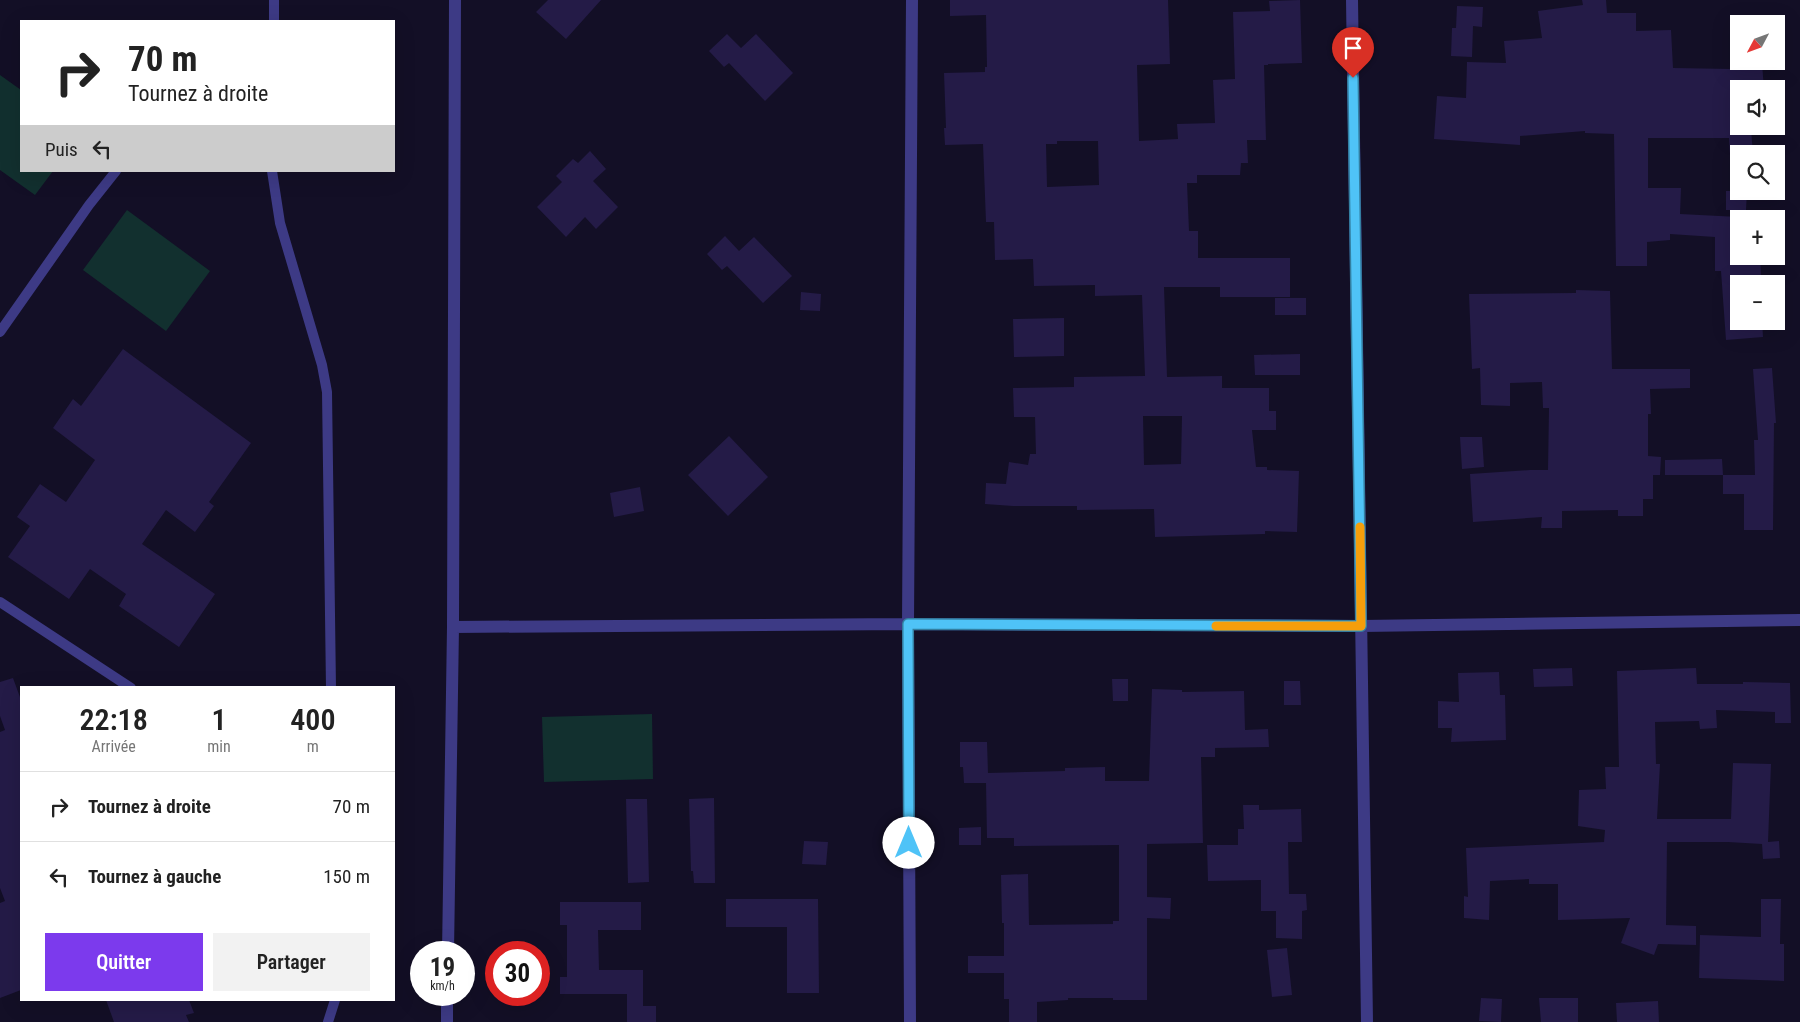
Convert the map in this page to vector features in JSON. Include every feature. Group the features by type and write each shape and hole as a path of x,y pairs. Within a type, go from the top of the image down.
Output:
{"street":[{"path":"448,941 453,627 455,0"},
{"path":"910,1022 908,624 912,0"},
{"path":"1352,0 1367,1022"},
{"path":"453,627 908,624 1361,626 1800,620"},
{"path":"446,1022 447,1006"}],"lane":[{"path":"274,0 274,20"},
{"path":"0,332 89,205 115,172"},
{"path":"272,172 280,223 322,365 326,392 331,686"},
{"path":"0,602 128,686"},
{"path":"328,1022 335,1001"}],"green space":[{"path":"0,75 20,89 20,172 52,172 35,195 0,170"},
{"path":"127,210 210,271 166,331 83,270"},
{"path":"652,714 653,779 544,782 542,717"}],"building":[{"path":"548,0 601,0 566,39 536,12"},
{"path":"950,0 1168,0 1170,64 1137,65 1139,141 1178,139 1177,124 1215,123 1213,80 1235,79 1233,12 1270,11 1269,1 1300,0 1302,63 1264,65 1266,140 1247,140 1248,163 1241,163 1240,175 1197,175 1197,183 1187,183 1189,231 1198,231 1198,258 1290,258 1290,297 1220,297 1220,287 1164,287 1167,377 1222,376 1222,388 1269,388 1269,411 1276,411 1276,430 1252,430 1256,467 1267,467 1267,470 1299,471 1297,532 1265,531 1265,534 1155,537 1154,509 1077,510 1077,506 985,504 986,483 1006,484 1009,462 1028,465 1030,454 1036,454 1035,417 1014,417 1013,388 1074,387 1074,377 1145,376 1142,295 1095,296 1095,285 1034,286 1033,259 995,260 994,222 986,222 983,144 945,145 944,128 946,128 944,73 985,72 985,67 987,67 986,15 950,16","holes":["1057,141 1098,141 1099,185 1047,187 1046,144 1057,144","1143,416 1182,416 1181,464 1144,465"]},
{"path":"1582,0 1606,0 1607,13 1636,13 1636,31 1671,30 1673,68 1762,70 1763,80 1730,80 1730,135 1751,135 1752,145 1730,145 1730,154 1729,138 1648,138 1648,188 1681,188 1680,214 1730,217 1730,265 1760,265 1761,275 1730,275 1730,330 1763,330 1763,337 1726,340 1721,271 1715,271 1715,237 1670,234 1670,240 1647,242 1647,266 1616,266 1614,134 1585,133 1585,131 1520,136 1520,145 1434,139 1437,96 1466,98 1467,62 1506,63 1504,41 1542,38 1538,11 1583,5"},
{"path":"1457,6 1483,7 1482,27 1473,26 1472,57 1451,56 1452,28 1456,28"},
{"path":"727,34 741,48 756,34 793,73 765,101 729,63 724,67 709,51"},
{"path":"590,151 606,169 593,181 618,207 596,229 585,217 566,237 537,207 562,182 556,176 573,159 578,163"},
{"path":"1726,191 1730,191 1730,200 1747,200 1746,210 1726,210"},
{"path":"725,236 739,251 754,237 792,276 763,303 727,266 722,270 707,254"},
{"path":"1576,290 1610,291 1612,369 1690,369 1690,388 1650,389 1651,414 1648,414 1648,456 1661,457 1660,475 1653,475 1653,499 1643,499 1643,516 1618,516 1618,510 1562,511 1562,528 1541,528 1542,517 1473,522 1470,474 1548,470 1549,408 1543,408 1542,382 1510,383 1510,406 1481,405 1480,368 1472,369 1469,294 1576,293"},
{"path":"801,292 821,294 820,311 800,310"},
{"path":"1275,298 1306,298 1306,315 1275,315"},
{"path":"1064,318 1064,356 1014,357 1013,319"},
{"path":"123,349 251,443 209,502 214,506 195,532 166,510 142,544 215,594 179,647 119,606 126,594 90,569 69,599 8,557 30,526 17,517 40,484 66,502 95,460 53,428 73,399 81,406"},
{"path":"1300,354 1300,375 1255,375 1254,355"},
{"path":"1772,368 1776,423 1774,423 1773,530 1744,530 1744,494 1723,494 1723,475 1755,475 1754,440 1758,440 1753,369"},
{"path":"729,436 768,477 728,516 688,475"},
{"path":"1460,437 1482,437 1484,467 1462,469"},
{"path":"1722,459 1723,475 1665,475 1665,460"},
{"path":"640,487 644,511 614,517 610,493"},
{"path":"1572,668 1573,686 1534,687 1533,669"},
{"path":"1696,668 1697,684 1743,684 1743,682 1790,683 1791,723 1775,723 1775,712 1716,710 1717,728 1700,729 1699,721 1655,722 1656,764 1660,764 1657,819 1731,819 1733,763 1771,764 1768,842 1779,841 1780,858 1763,859 1762,844 1667,842 1666,925 1696,926 1696,945 1658,944 1654,955 1621,943 1630,918 1558,920 1558,884 1529,884 1529,879 1490,881 1489,920 1464,918 1464,896 1468,897 1466,848 1604,842 1605,830 1578,826 1579,790 1606,789 1605,767 1619,767 1617,671"},
{"path":"1499,672 1500,695 1505,695 1506,740 1451,742 1452,728 1438,728 1438,701 1459,702 1458,673"},
{"path":"13,678 20,697 20,990 0,998 0,903 5,901 0,888 0,732 5,730 0,716 0,682"},
{"path":"1112,679 1128,679 1128,701 1113,701"},
{"path":"1284,681 1300,681 1301,705 1284,705"},
{"path":"1152,689 1182,690 1182,692 1244,691 1245,730 1268,729 1269,747 1215,748 1215,757 1201,757 1203,843 1147,844 1147,897 1171,898 1170,919 1147,918 1147,1000 1068,998 1068,1000 1037,1002 1037,1022 1009,1022 1009,999 1004,999 1004,973 968,973 968,956 1004,956 1001,875 1028,874 1029,925 1113,924 1113,921 1119,921 1119,845 1014,846 1014,838 987,838 986,783 964,783 963,767 960,767 960,742 987,742 988,773 1065,771 1065,768 1105,767 1105,781 1149,781"},
{"path":"714,798 715,883 694,883 693,871 691,871 689,799"},
{"path":"626,799 647,799 649,882 628,883"},
{"path":"1243,805 1259,805 1259,810 1301,809 1302,842 1288,842 1289,894 1306,894 1307,910 1302,911 1302,939 1276,938 1276,911 1261,911 1261,880 1208,881 1207,845 1238,845 1238,829 1244,829"},
{"path":"981,827 981,845 959,845 959,828"},
{"path":"804,841 828,842 826,865 802,864"},
{"path":"726,899 818,899 819,993 787,993 787,927 726,927"},
{"path":"1761,899 1781,899 1780,944 1784,944 1784,981 1699,978 1700,935 1761,937"},
{"path":"560,902 641,902 641,930 598,930 599,970 643,970 643,1006 656,1006 656,1022 627,1022 627,994 560,994 560,977 567,977 567,925 560,925"},
{"path":"1287,948 1292,995 1272,997 1267,950"},
{"path":"1481,998 1502,999 1501,1022 1479,1021"},
{"path":"1539,998 1578,998 1578,1022 1541,1022"},
{"path":"106,1001 189,1001 194,1013 186,1015 189,1022 114,1022"},
{"path":"1658,1001 1659,1022 1617,1022 1616,1003"}],"slow traffic":[{"path":"1216,626 1361,626 1360,527"}],"route":[{"path":"909,843 908,624 1361,626 1353,78"}]}
